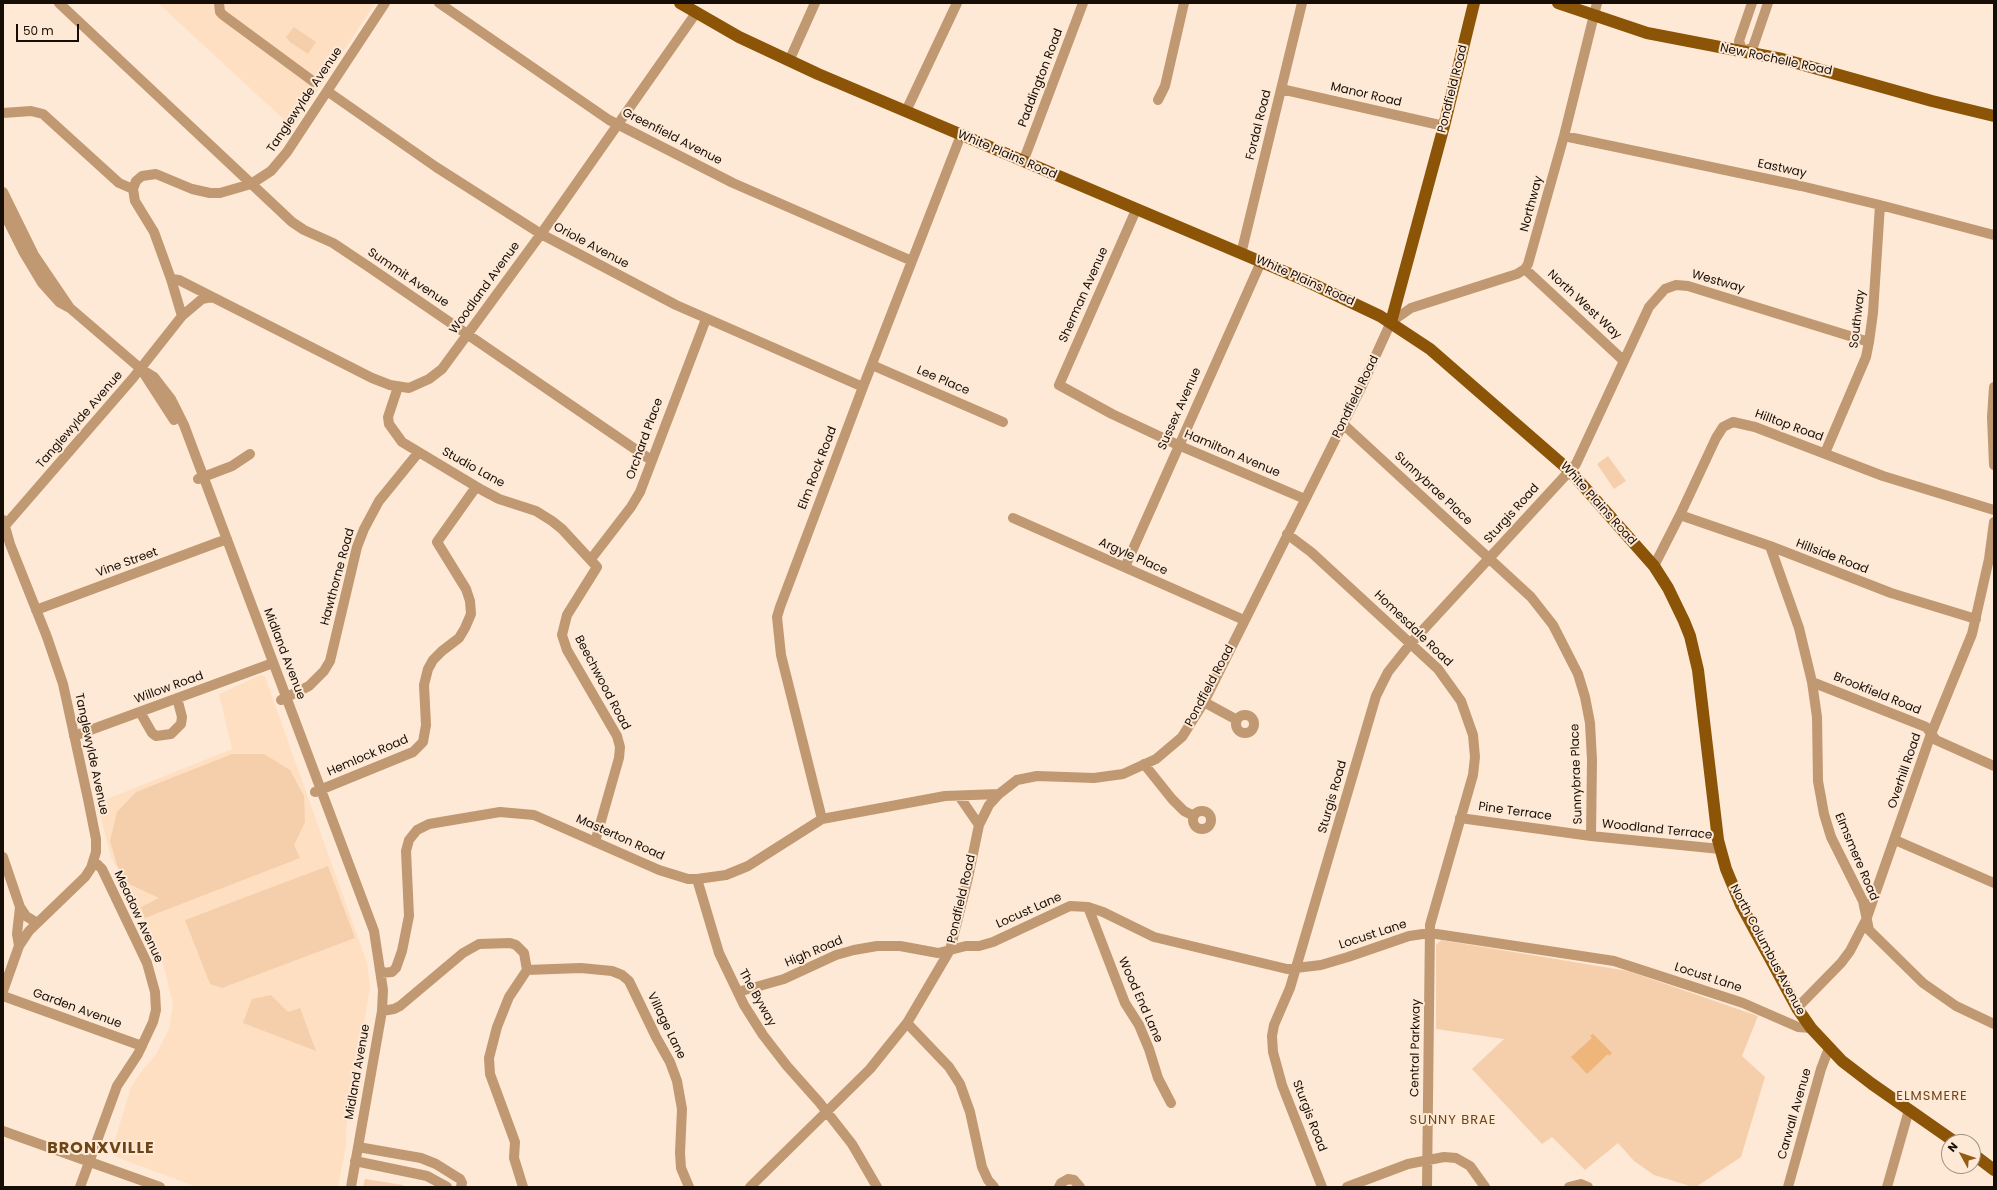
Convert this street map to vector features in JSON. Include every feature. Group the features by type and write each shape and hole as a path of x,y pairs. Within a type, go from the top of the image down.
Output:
{"main road":[{"name":"White Plains Road","path":"680,3 738,37 789,61 1023,162 1341,296 1391,322 1425,346 1454,369 1570,471 1654,566 1674,600 1690,636 1698,670 1712,784"},
{"name":"Pondfield Road","path":"1391,322 1444,126 1474,3"},
{"name":"New Rochelle Road","path":"1558,3 1647,33 1809,66 1932,102 1994,116"},
{"name":"North Columbus Avenue","path":"1712,784 1720,849 1732,886 1797,1008 1811,1028 1829,1048 1857,1073 1944,1134"},
{"path":"1981,1160 1994,1170"}],"street":[{"name":"Summit Avenue","path":"59,3 292,222 304,230 333,243 651,460"},
{"path":"219,3 220,12 223,15 314,82"},
{"name":"Tanglewylde Avenue","path":"132,189 142,176 156,174 200,192 215,193 231,191 251,184 271,171 280,162 385,3"},
{"name":"Greenfield Avenue","path":"439,3 618,124 733,183 912,262"},
{"path":"789,61 815,3"},
{"path":"906,111 957,3"},
{"name":"Paddington Road","path":"1023,162 1083,3"},
{"path":"1158,100 1165,86 1184,3"},
{"name":"Fordal Road","path":"1241,254 1302,3"},
{"name":"Northway","path":"1525,269 1532,256 1597,3"},
{"path":"1752,3 1739,41 1743,52 1753,47 1768,3"},
{"name":"Woodland Avenue","path":"172,279 180,280 372,378 398,387 408,388 429,379 442,369 541,234 696,13"},
{"name":"Manor Road","path":"1281,89 1444,126"},
{"name":"Oriole Avenue","path":"327,91 436,167 541,234 706,319 863,387"},
{"path":"3,113 31,111 43,114 119,183 132,189 135,201 154,232 172,279 182,316 202,299 212,297"},
{"name":"Elm Rock Road","path":"822,819 781,655 777,617 863,387 961,135"},
{"name":"Eastway","path":"1564,136 1880,205 1994,235"},
{"path":"231,191 235,177 233,168"},
{"name":"Midland Avenue","path":"3,192 34,255 48,278 70,308"},
{"name":"Southway","path":"1825,453 1866,357 1874,313 1880,205"},
{"name":"Midland Avenue","path":"3,210 24,253 42,283 59,302 70,308 141,369 165,403 178,426 201,478 318,790 378,961 383,990 382,1011 351,1187"},
{"name":"Sherman Avenue","path":"1064,389 1059,385 1060,382 1136,210"},
{"name":"Sussex Avenue","path":"1125,567 1178,445 1261,262"},
{"path":"1391,322 1411,308 1512,275 1525,269"},
{"name":"North West Way","path":"1525,269 1624,361"},
{"name":"Westway","path":"1570,471 1576,464 1654,299 1665,289 1676,285 1688,286 1869,342"},
{"name":"Tanglewylde Avenue","path":"3,991 19,946 37,923 80,883 91,868 94,861 96,839 64,684 4,525 141,369 182,316"},
{"name":"Orchard Place","path":"594,563 640,492 706,319"},
{"name":"Pondfield Road","path":"750,1187 870,1069 906,1023 950,950 968,878 979,825 989,804 1016,780 1037,776 1094,778 1123,774 1156,759 1182,737 1204,702 1343,424 1391,322"},
{"name":"Lee Place","path":"872,365 1003,422"},
{"name":"Studio Lane","path":"398,387 388,417 389,424 402,442 476,487 500,499 536,511 546,517 562,529 594,563"},
{"path":"1994,387 1992,417 1994,465"},
{"name":"Hamilton Avenue","path":"1064,389 1178,445 1305,499"},
{"name":"Hilltop Road","path":"1654,566 1716,438 1723,427 1728,424 1738,422 1825,453 1883,476 1994,510"},
{"name":"Sunnybrae Place","path":"1343,424 1531,597 1553,625 1578,674 1585,697 1590,724 1592,760 1591,836"},
{"name":"Hawthorne Road","path":"284,699 309,686 324,671 330,661 357,547 364,529 379,501 418,453"},
{"path":"201,478 232,466 250,454"},
{"name":"Sturgis Road","path":"1322,1187 1282,1085 1273,1052 1274,1025 1290,988 1296,969 1376,696 1388,672 1411,643 1570,471"},
{"name":"Hemlock Road","path":"318,790 413,752 423,742 426,725 424,685 428,669 433,660 459,638 466,628 471,614 470,601 466,589 437,542 476,487"},
{"name":"Hillside Road","path":"1680,515 1770,546 1891,593 1976,619"},
{"name":"Argyle Place","path":"1013,518 1244,620"},
{"name":"Overhill Road","path":"1797,1008 1841,963 1850,951 1866,920 1931,734 1960,665 1976,619 1989,559 1994,522"},
{"name":"Homesdale Road","path":"1287,534 1306,548 1438,669 1452,687 1460,701 1473,735 1475,757 1473,775 1431,920 1430,933"},
{"name":"Vine Street","path":"36,610 224,540"},
{"name":"Elmsmere Road","path":"1770,546 1800,628 1812,682 1817,717 1818,781 1821,803 1832,837 1863,902 1869,930 1923,984 1956,1006 1994,1024"},
{"name":"Beechwood Road","path":"594,563 567,615 562,635 567,650 617,736 620,747 619,758 595,842"},
{"name":"Willow Road","path":"74,736 270,664"},
{"name":"Brookfield Road","path":"1812,682 1926,728 1936,740 1994,766"},
{"path":"140,712 152,733 156,736 171,734 181,724 182,717 177,698"},
{"path":"1204,702 1237,720"},
{"path":"1144,764 1172,799 1184,811 1194,816"},
{"name":"Masterton Road","path":"381,973 392,972 396,968 402,951 409,916 406,851 409,840 417,830 429,824 447,819 494,812 516,812 534,815 673,875 688,879 698,879 726,875 748,866 822,819 912,801 982,793 999,794"},
{"path":"959,796 979,825"},
{"name":"Pine Terrace","path":"1460,818 1591,836"},
{"name":"Woodland Terrace","path":"1591,836 1720,849"},
{"path":"1895,840 1994,883"},
{"path":"3,857 20,907 26,916 37,923"},
{"name":"Meadow Avenue","path":"80,1187 117,1086 142,1046 153,1022 156,1010 155,992 147,963 102,870 94,861"},
{"name":"The Byway","path":"698,879 719,953 738,992 763,1035 852,1144 877,1187"},
{"name":"Locust Lane","path":"950,950 993,942 1070,906 1088,907 1102,912 1154,936 1287,969 1296,969 1348,957 1409,936 1430,933 1614,961 1743,1003 1798,1027 1811,1028"},
{"path":"19,946 17,934 20,907"},
{"name":"Wood End Lane","path":"1088,907 1125,1003 1139,1025 1149,1049 1158,1078 1171,1103"},
{"name":"Central Parkway","path":"1428,1187 1430,933"},
{"path":"382,1011 394,1009 400,1006 463,953 479,944 487,942 516,945 524,953 527,970 509,997 497,1027 489,1058 490,1074 515,1142 514,1158 523,1187"},
{"name":"High Road","path":"738,992 784,979 836,955 854,950 877,946 900,946 938,953 950,950"},
{"name":"Village Lane","path":"527,970 581,968 612,971 622,975 629,981 670,1062 677,1081 682,1109 680,1153 681,1168 689,1187"},
{"name":"Garden Avenue","path":"3,996 142,1046"},
{"path":"906,1023 949,1068 960,1084 970,1112 982,1167 988,1180 994,1187"},
{"name":"Carwall Avenue","path":"1788,1187 1821,1069 1829,1048"},
{"path":"1887,1187 1909,1110"},
{"path":"3,1131 160,1187"},
{"path":"358,1147 420,1158 436,1164 460,1178 462,1183 461,1187"},
{"path":"1347,1187 1408,1164 1444,1157 1456,1158 1474,1171 1485,1187"},
{"path":"355,1161 430,1178 447,1187"},
{"path":"430,1178 436,1164"},
{"path":"1059,1187 1061,1183 1068,1179 1074,1180 1080,1187"},
{"path":"1569,1187 1581,1184 1588,1187"}],"shaded area":[{"path":"158,3 375,3 293,128"},
{"path":"294,27 316,42 308,54 290,42 286,37"},
{"path":"1608,456 1626,481 1614,489 1597,464"},
{"path":"261,675 265,677 367,963 370,987 346,1129 346,1146 338,1187 197,1187 119,1158 114,1155 112,1150 131,1087 157,1053 169,1029 173,1004 164,967 156,944 136,902 111,857 97,803 232,749 219,694"},
{"path":"232,754 264,754 290,770 304,796 305,822 294,845 300,858 145,918 141,907 159,898 129,884 117,865 110,841 117,812 136,792"},
{"path":"328,866 355,938 222,988 210,984 185,920"},
{"path":"1441,940 1628,971 1758,1016 1742,1056 1765,1077 1741,1157 1696,1187 1693,1187 1654,1175 1634,1161 1618,1143 1585,1170 1552,1137 1542,1144 1472,1069 1504,1039 1436,1029 1436,945"},
{"path":"271,995 288,1012 300,1008 316,1051 243,1023 252,999"},
{"path":"1593,1034 1612,1053 1609,1056 1608,1054 1587,1074 1571,1057 1592,1038 1590,1036"},
{"path":"365,1179 403,1185 404,1187 363,1187"}],"district":[{"name":"ELMSMERE","path":"1932,1097"},
{"name":"SUNNY BRAE","path":"1453,1121"},
{"name":"BRONXVILLE","path":"101,1149"}]}
